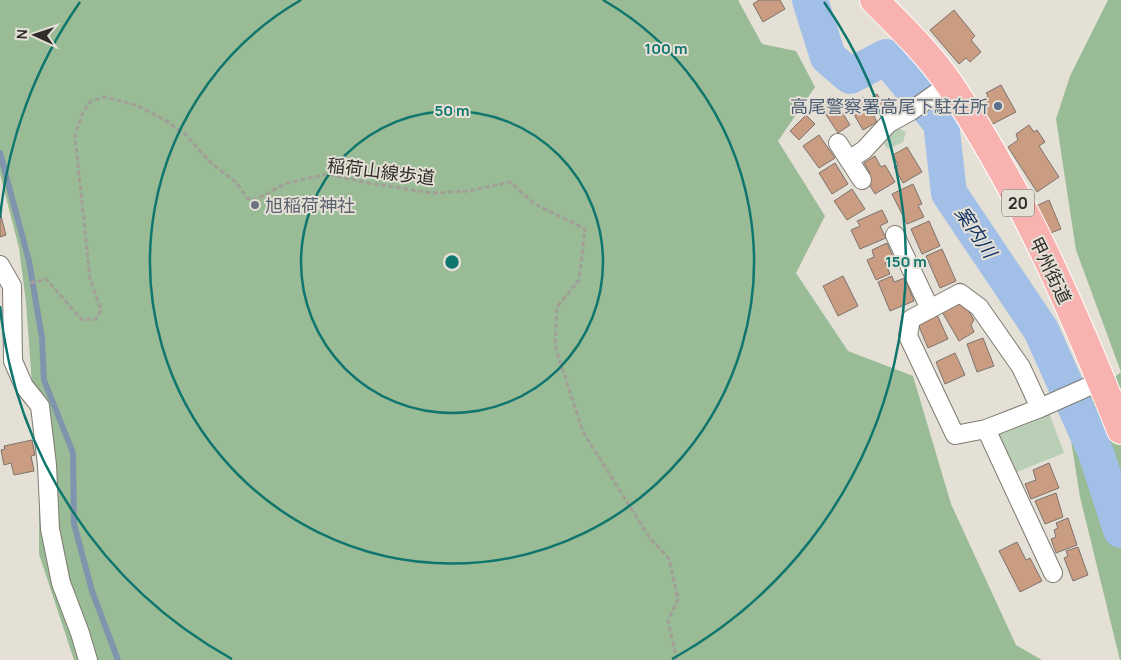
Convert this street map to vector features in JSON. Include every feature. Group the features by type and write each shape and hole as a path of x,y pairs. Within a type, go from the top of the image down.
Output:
{"highway":[{"name":"甲州街道","path":"874,0 993,156 1036,237 1086,342 1093,385 1121,430"}],"street":[{"path":"849,160 864,150 888,123 911,111 941,90"},
{"path":"838,143 862,180"},
{"path":"895,235 930,308"},
{"path":"0,266 12,286 13,361 24,386 40,406 47,465 50,529 61,583 88,660"},
{"path":"1046,405 979,307 960,293 911,318 908,336 956,436 986,429 1046,405 1093,385"},
{"path":"986,429 1053,573"}],"path":[{"name":"稲荷山線歩道","path":"35,283 46,279 82,320 96,319 101,310 90,279 75,136 83,112 91,101 105,97 136,105 165,120 186,135 211,163 236,182 247,198 255,200 287,184 328,174 368,183 432,193 468,191 510,182 535,204 585,229 579,280 557,307 555,346 583,432 649,537 670,559 678,599 668,621 677,660"}],"green space":[{"path":"0,0 738,0 762,44 796,51 815,87 778,141 825,216 796,273 848,351 913,376 951,504 1016,645 1042,660 74,660 39,554 39,480 26,303 19,248 0,174"},
{"path":"1108,0 1121,0 1121,372 1076,250 1056,119 1070,76"},
{"path":"889,123 906,132 903,142 888,149 877,135"},
{"path":"1121,372 1120,660 1080,497 1067,415"},
{"path":"1049,413 1064,453 1007,476 986,429"}],"building":[{"path":"759,0 780,0 785,9 763,22 753,4"},
{"path":"954,10 975,36 971,40 981,52 970,62 966,58 959,64 930,30"},
{"name":"高尾警察署高尾下駐在所","path":"1001,85 1016,112 991,125 981,101 988,96 986,93"},
{"path":"877,94 886,109 874,116 877,122 863,130 849,106 864,97 867,101"},
{"path":"832,96 850,125 838,133 819,104"},
{"path":"806,115 815,124 799,140 790,131"},
{"path":"1029,125 1034,132 1037,130 1045,142 1039,146 1059,177 1037,192 1008,147 1018,140 1016,134"},
{"path":"819,135 835,158 819,168 803,146"},
{"path":"907,147 922,172 903,183 894,167 898,165 893,155"},
{"path":"875,156 881,167 885,165 895,182 875,194 864,176 870,173 864,163"},
{"path":"835,163 848,184 832,194 819,173"},
{"path":"913,184 922,204 918,205 924,217 907,224 892,194"},
{"path":"852,189 865,209 847,220 834,201"},
{"path":"1049,200 1061,229 1048,234 1036,206"},
{"path":"882,210 888,222 880,226 886,238 860,249 851,230 860,226 857,221"},
{"path":"0,212 6,235 0,237"},
{"path":"929,221 940,246 922,254 911,229"},
{"path":"887,243 894,259 885,263 890,274 876,280 867,260 874,257 872,250"},
{"path":"942,249 956,281 940,288 926,256"},
{"path":"843,276 858,306 838,316 823,286"},
{"path":"892,276 894,282 905,278 914,301 890,311 878,282"},
{"path":"961,298 974,320 971,325 974,332 959,341 941,310"},
{"path":"934,308 948,339 928,348 918,324"},
{"path":"983,338 994,366 977,372 967,344"},
{"path":"955,353 965,375 945,384 936,362"},
{"path":"32,440 35,455 31,456 34,471 14,475 11,463 4,465 1,450 5,449 4,446"},
{"path":"1049,463 1059,488 1031,499 1025,484 1036,480 1033,470"},
{"path":"1056,493 1063,517 1045,524 1035,501"},
{"path":"1068,518 1077,545 1056,553 1051,539 1056,537 1054,530 1058,528 1056,523"},
{"path":"1017,542 1026,560 1030,558 1042,581 1020,592 999,551"},
{"path":"1078,547 1088,575 1073,581 1064,558 1068,556 1066,551"}],"waterway":[{"name":"案内川","path":"810,0 828,57 850,76 886,57 941,123 949,193 1041,330 1096,453 1121,530"},
{"path":"0,153 29,261 42,338 44,380 73,453 74,524 92,591 118,660"}],"place":[{"name":"高尾警察署高尾下駐在所","path":"998,106"},
{"name":"旭稲荷神社","path":"255,205"}]}
